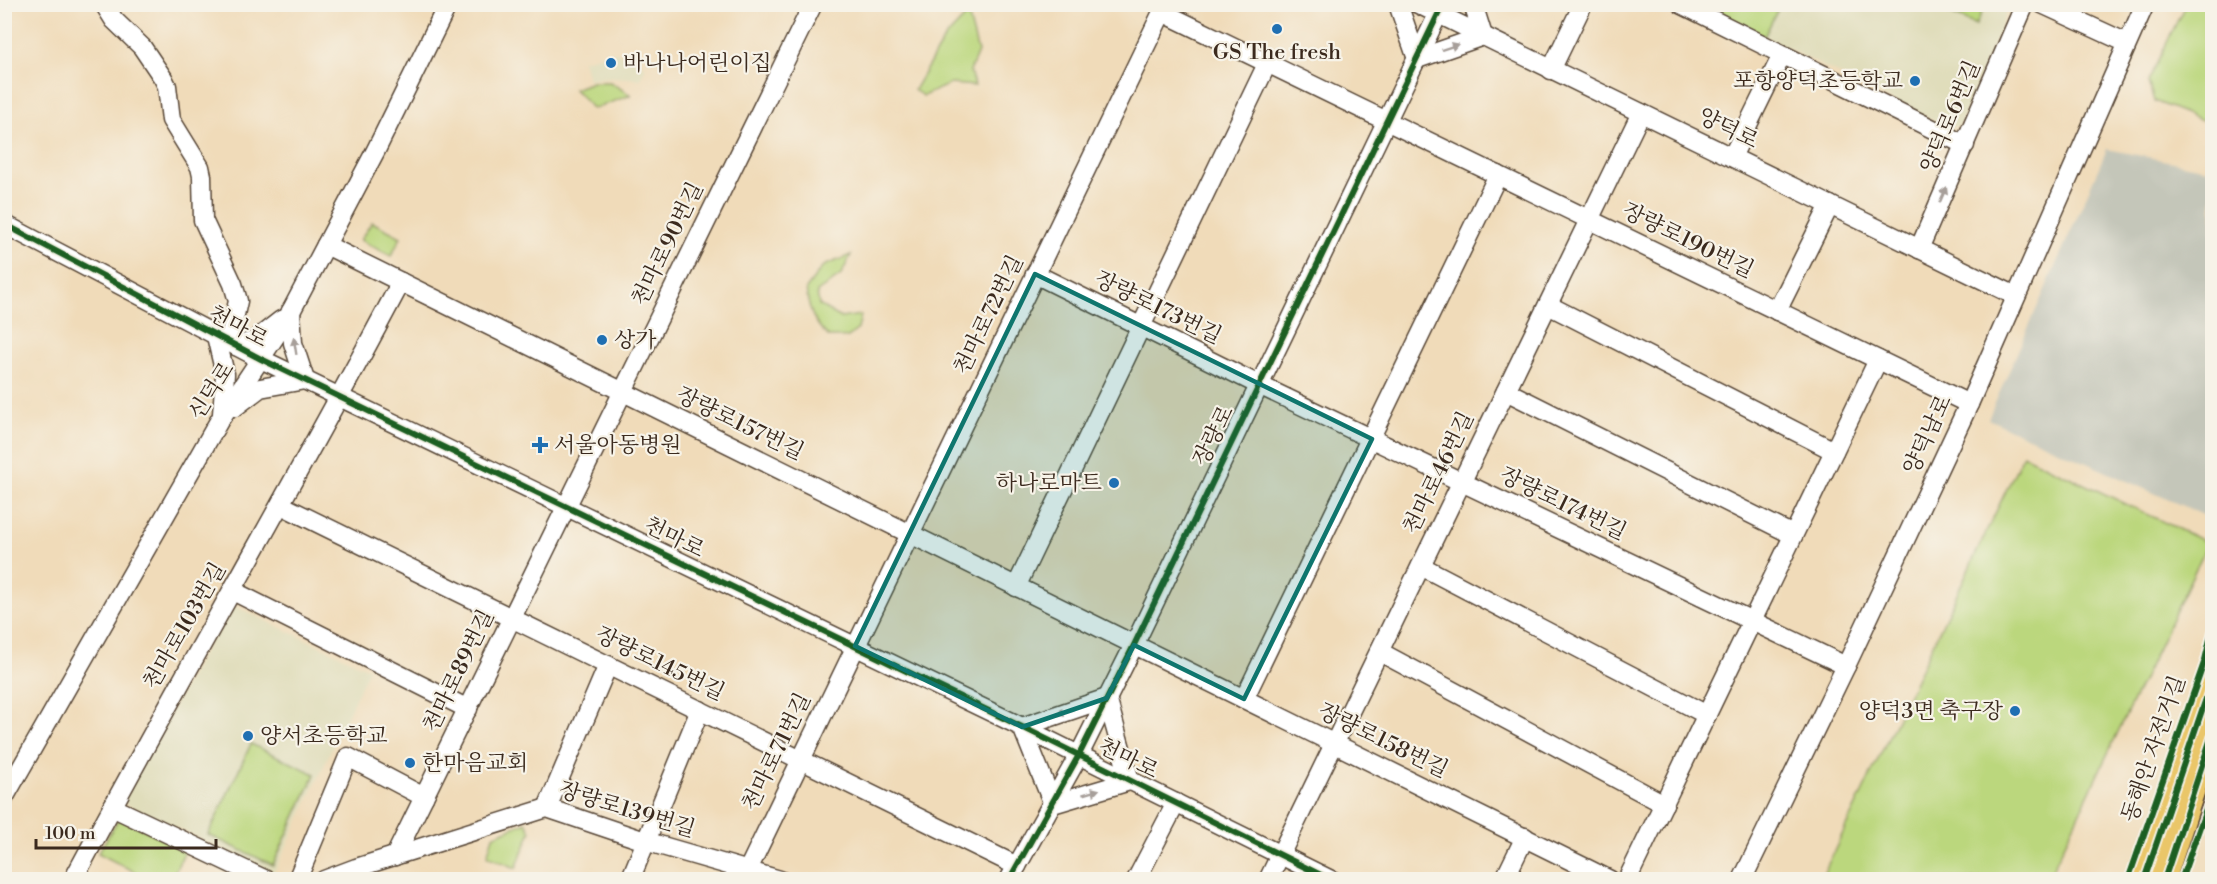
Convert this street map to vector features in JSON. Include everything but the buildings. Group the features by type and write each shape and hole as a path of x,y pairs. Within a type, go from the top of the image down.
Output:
{"main road":[{"path":"2144,879 2212,681"},
{"path":"2164,879 2212,735"}],"street":[{"path":"104,4 114,20 142,47 163,78 167,86 171,120 200,167 203,220 233,284 238,301 227,341 222,417"},
{"name":"신덕로","path":"4,798 222,417 291,311 381,140 448,4"},
{"name":"천마로90번길","path":"567,506 813,4"},
{"path":"1398,4 1417,59 1483,36 1473,4"},
{"name":"양덕로","path":"1418,4 1441,9 1483,36 1551,70 2016,296"},
{"path":"1551,70 1583,4"},
{"path":"1680,4 1965,145"},
{"name":"양덕로6번길","path":"1919,249 2025,4"},
{"path":"2042,4 2127,43"},
{"name":"양덕남로","path":"1742,879 1846,666 1969,404 2145,4"},
{"name":"장량로190번길","path":"1164,8 1267,64 1969,404"},
{"name":"천마로72번길","path":"855,646 1164,8"},
{"name":"장량로","path":"1013,873 1053,804 1134,645 1441,9"},
{"path":"1732,157 1782,55"},
{"path":"1016,587 1267,64"},
{"name":"천마로46번길","path":"1268,879 1641,113"},
{"path":"1244,699 1498,175"},
{"path":"1777,311 1830,205"},
{"name":"천마로","path":"4,224 261,359 1331,879"},
{"name":"장량로157번길","path":"326,245 1134,645"},
{"name":"장량로173번길","path":"1035,274 1259,385"},
{"name":"천마로103번길","path":"73,879 281,505 401,282"},
{"path":"1548,305 1834,451"},
{"path":"227,341 254,341 291,311"},
{"path":"222,417 260,388 305,380 293,343 291,311"},
{"path":"1627,879 1878,360"},
{"name":"장량로174번길","path":"1259,385 1846,666"},
{"path":"1506,391 1793,535"},
{"name":"장량로145번길","path":"281,505 801,759 1013,873"},
{"name":"천마로89번길","path":"395,856 567,506"},
{"path":"1421,566 1707,715"},
{"path":"233,591 468,709"},
{"name":"장량로158번길","path":"1134,645 1610,879"},
{"name":"천마로71번길","path":"745,875 855,646"},
{"path":"1380,652 1664,804"},
{"path":"547,808 608,665"},
{"path":"1107,698 1130,781 1053,804 1022,727 1107,698"},
{"path":"630,879 700,710"},
{"path":"297,879 348,758 424,797"},
{"path":"1136,879 1176,804"},
{"path":"112,807 266,879"},
{"name":"장량로139번길","path":"324,879 547,808 745,875 780,879"},
{"path":"1504,879 1525,837"}],"highlighted area":[{"path":"1035,274 1372,439 1244,699 1134,645 1107,698 1022,727 855,646"}],"shaded area":[{"name":"포항양덕초등학교","path":"1780,5 2010,5 1960,125 1948,128 1764,37"},
{"name":"바나나어린이집","path":"616,52 646,67 640,79 613,77 588,79 583,60"},
{"path":"2107,149 2212,170 2212,519 1988,419"},
{"name":"양서초등학교","path":"230,604 369,669 274,873 121,802"}],"green space":[{"path":"1705,5 1780,5 1764,37"},
{"path":"1932,5 1985,5 1976,25"},
{"path":"2185,5 2212,5 2212,124 2154,101 2148,82"},
{"path":"968,14 978,52 970,71 975,86 950,84 923,96 914,90 944,39"},
{"path":"592,82 610,82 631,95 593,109 574,89"},
{"path":"372,222 401,237 391,256 360,240"},
{"path":"851,255 841,275 817,292 819,305 841,318 861,315 858,329 848,337 829,337 813,316 806,289 823,266"},
{"name":"양덕3면 축구장","path":"2023,455 2208,543 2048,879 1821,879"},
{"path":"251,744 315,774 273,865 208,835"},
{"path":"119,818 186,849 171,879 148,879 98,853"},
{"path":"526,822 531,831 516,868 487,856 493,836"}],"cycle path":[{"path":"1009,880 1079,755 1134,645 1443,4"},
{"path":"4,224 261,359 1022,727 1331,880"},
{"name":"동해안 자전거길","path":"2128,880 2205,660 2212,631"},
{"path":"2144,880 2212,681"},
{"path":"2164,880 2212,735"},
{"path":"2181,880 2212,793"}],"place":[{"name":"GS The fresh","path":"1277,29"},
{"name":"바나나어린이집","path":"611,63"},
{"name":"포항양덕초등학교","path":"1915,81"},
{"name":"상가","path":"602,340"},
{"name":"서울아동병원","path":"540,445"},
{"name":"하나로마트","path":"1114,483"},
{"name":"양덕3면 축구장","path":"2015,711"},
{"name":"양서초등학교","path":"248,736"},
{"name":"한마음교회","path":"410,763"}]}
